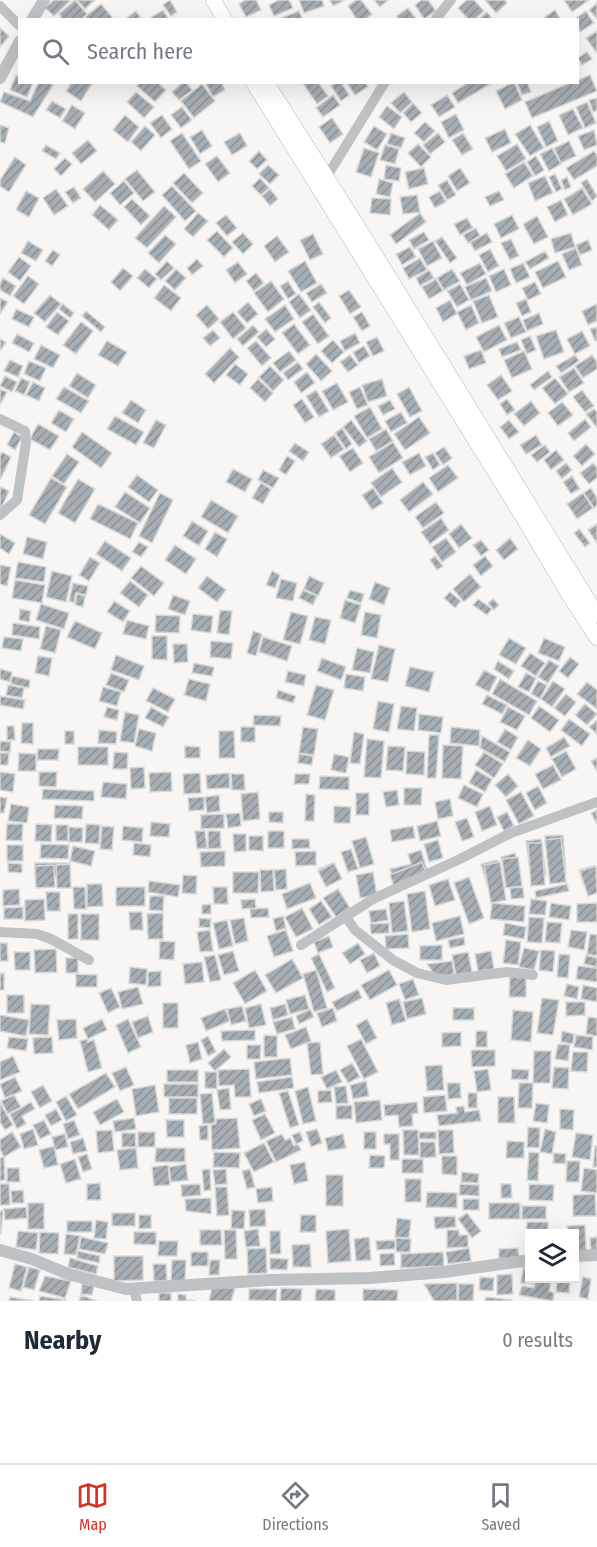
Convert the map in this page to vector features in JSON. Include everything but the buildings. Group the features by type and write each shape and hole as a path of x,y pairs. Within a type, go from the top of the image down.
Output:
{"main road":[{"path":"203,0 214,18"},
{"path":"213,0 224,18"},
{"path":"254,84 524,517 568,595 597,638"},
{"path":"267,84 534,510 597,615"}],"street":[{"path":"33,18 44,0"},
{"path":"436,18 450,0"},
{"path":"0,6 18,24"},
{"path":"0,78 18,45"},
{"path":"326,178 384,84"},
{"path":"0,419 25,431 26,443 17,500 0,514"},
{"path":"302,945 373,899 511,833 597,802"},
{"path":"346,917 355,930 393,960 417,973 446,980 507,972 533,975"},
{"path":"0,932 37,934 89,960"},
{"path":"0,1250 32,1259 68,1274 126,1289 136,1295 270,1280 381,1277 444,1272 525,1261"},
{"path":"579,1256 597,1255"}]}
